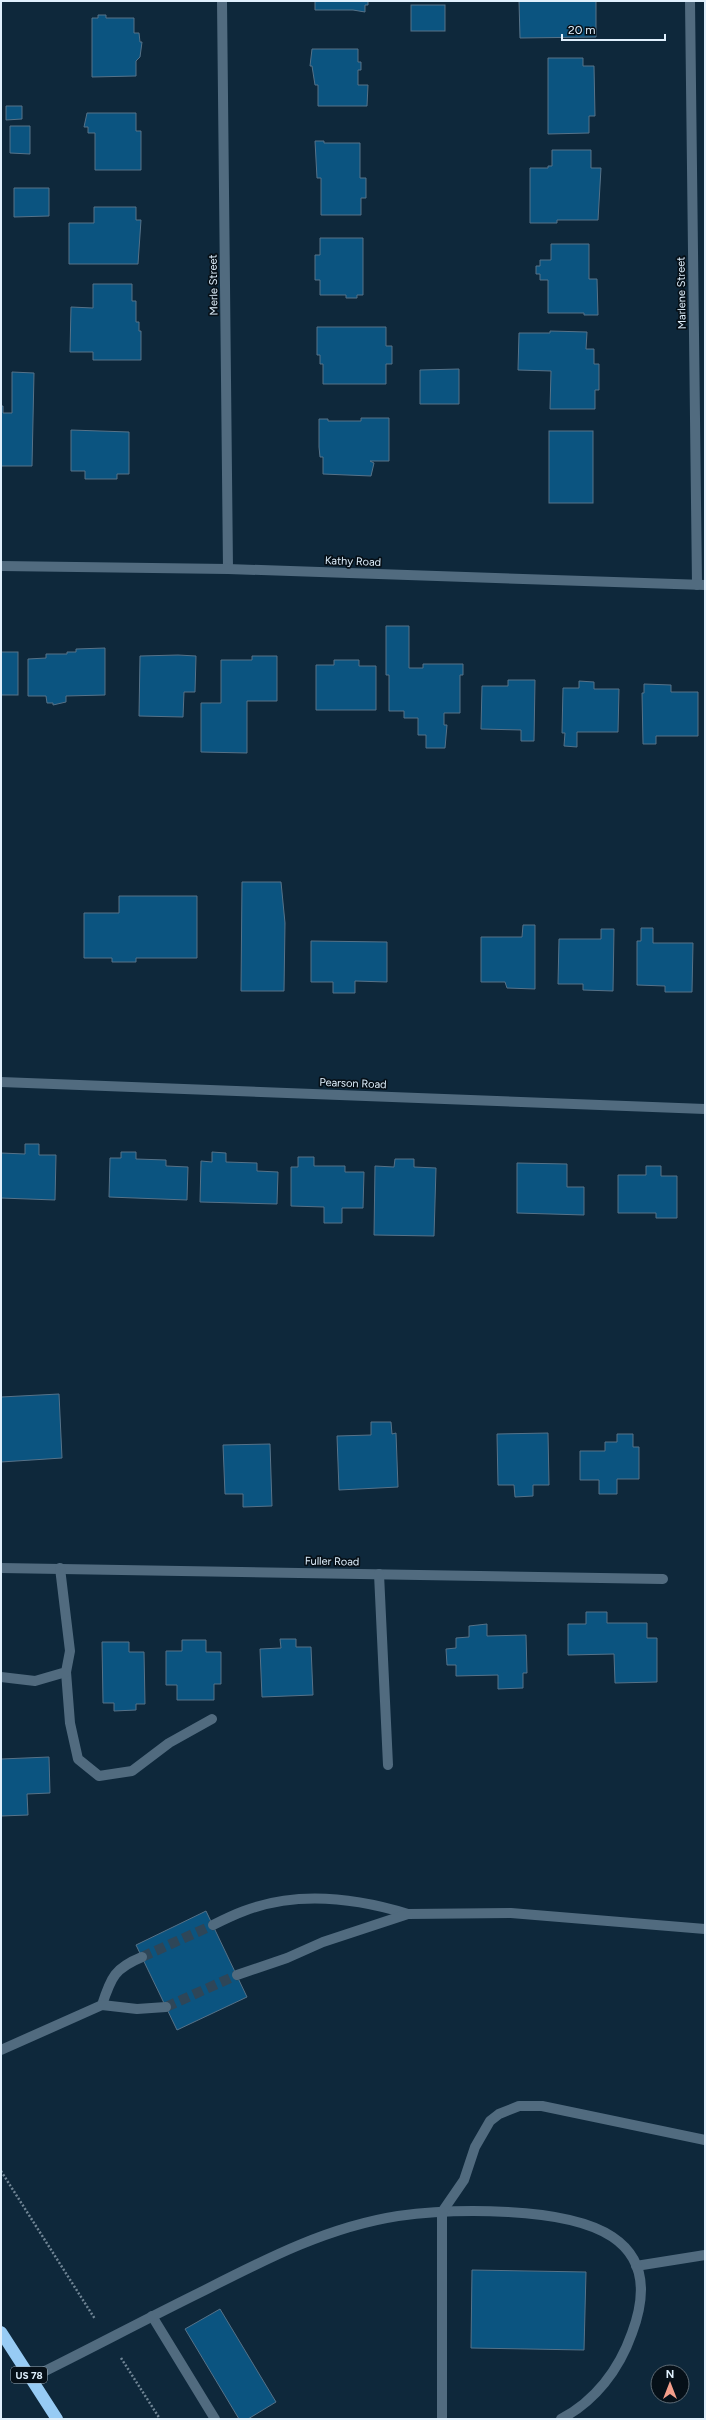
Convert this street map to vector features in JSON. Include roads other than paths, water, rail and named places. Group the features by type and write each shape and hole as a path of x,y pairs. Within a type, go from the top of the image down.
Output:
{"highway":[{"name":"US 78","path":"1,2332 57,2419"}],"street":[{"name":"Merle Street","path":"222,1 228,569"},
{"name":"Marlene Street","path":"690,1 701,585"},
{"name":"Kathy Road","path":"1,566 228,569 701,585"},
{"name":"Pearson Road","path":"1,1082 705,1109"},
{"name":"Fuller Road","path":"1,1568 663,1579"},
{"path":"60,1568 70,1651 66,1672 70,1723 78,1758 99,1776 132,1770 169,1742 212,1719"},
{"path":"379,1574 388,1765"},
{"path":"1,1677 35,1681 66,1672"},
{"path":"213,1925 244,1910 302,1900 347,1900 367,1903 408,1914 511,1913 705,1930"},
{"path":"237,1975 287,1958 323,1942 408,1914"},
{"path":"102,2004 114,1977 124,1965 142,1957"},
{"path":"1,2050 102,2004 137,2009 166,2007"},
{"path":"442,2419 442,2212 464,2180 475,2147 487,2125 499,2114 519,2106 555,2107 705,2140"},
{"path":"31,2378 280,2252 337,2230 397,2216 442,2212 532,2213 577,2220 612,2236 626,2249 636,2266 640,2286 640,2304 629,2342 602,2387 588,2401 561,2419"},
{"path":"636,2266 705,2255"},
{"path":"152,2316 215,2419"}],"tunnel":[{"path":"142,1957 213,1925"},
{"path":"166,2007 237,1975"}]}
